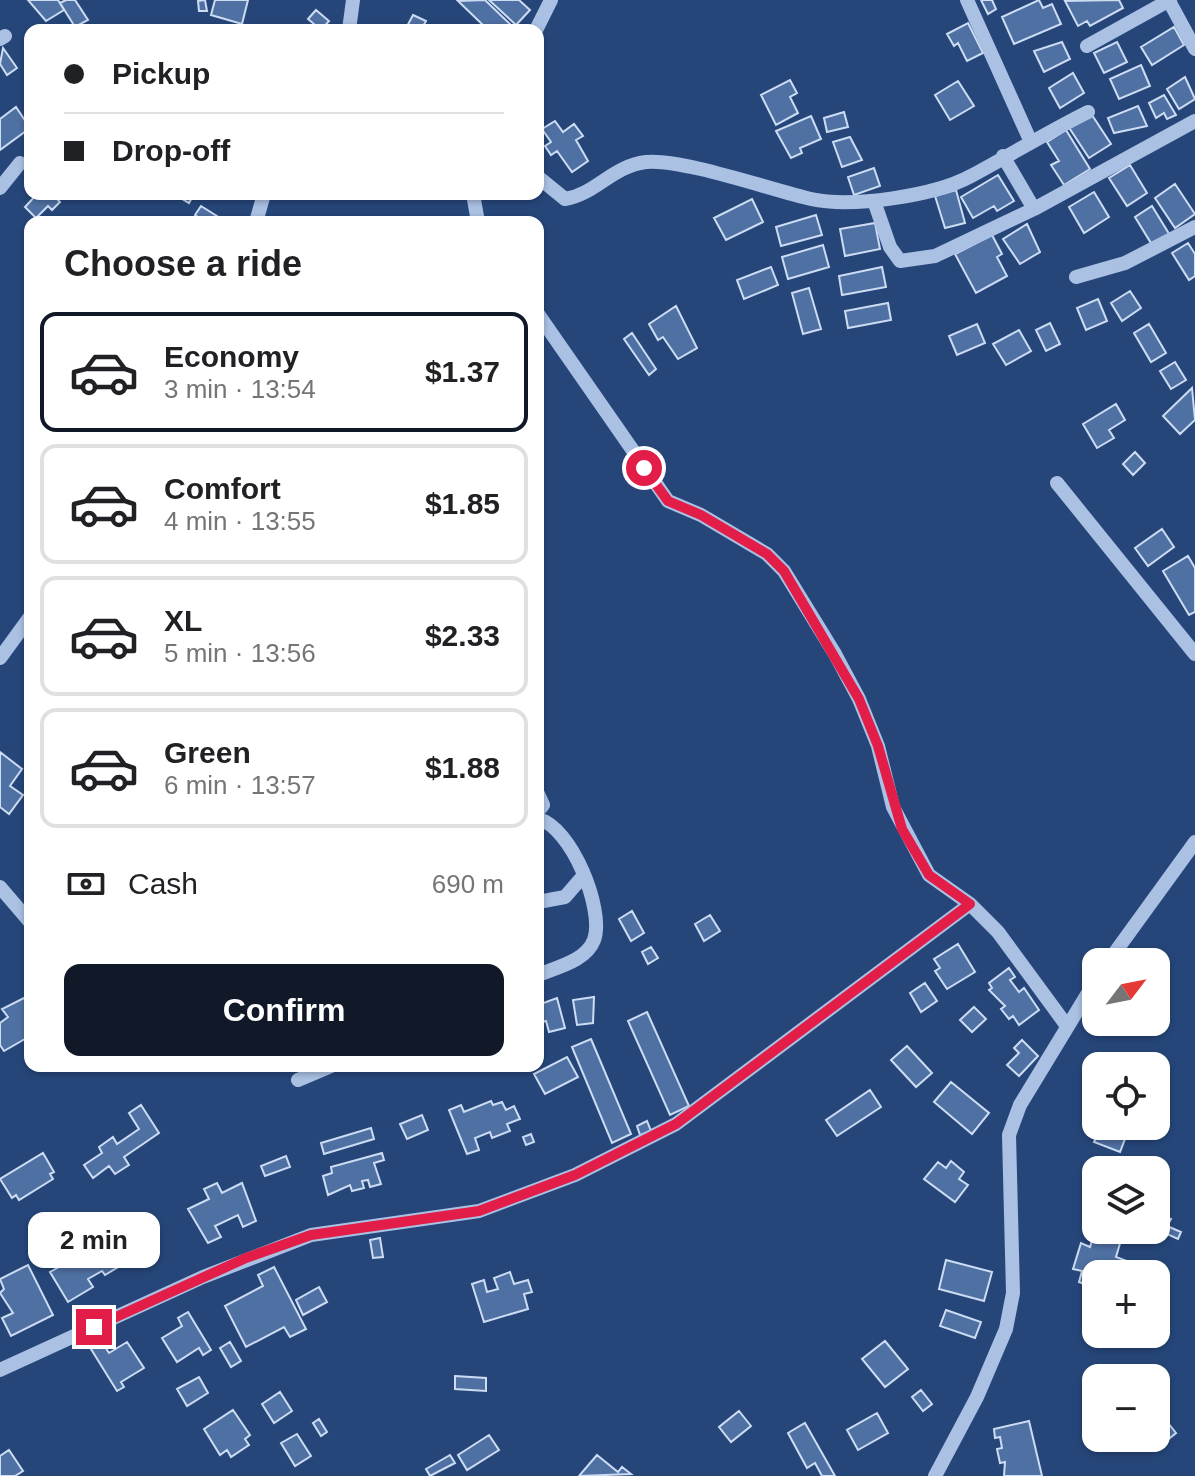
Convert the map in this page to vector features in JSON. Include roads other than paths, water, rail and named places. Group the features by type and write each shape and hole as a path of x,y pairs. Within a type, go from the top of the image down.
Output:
{"street":[{"path":"350,24 353,0"},
{"path":"539,24 551,0"},
{"path":"967,0 1030,140"},
{"path":"1087,46 1169,1 1195,49"},
{"path":"544,182 565,199 577,197 621,167 662,162 839,205 874,201 969,178 1030,140 1088,112"},
{"path":"874,201 890,247 900,261 935,256 1034,209 1195,121"},
{"path":"1003,156 1034,209"},
{"path":"0,188 20,163"},
{"path":"1076,277 1125,263 1195,227"},
{"path":"544,323 668,501 701,515 767,554 784,571 859,699 878,746 902,829 929,875 970,904 1009,944 1067,1026"},
{"path":"1057,483 1195,654"},
{"path":"0,658 24,625"},
{"path":"544,820 562,836 584,875 598,922 593,943 575,961 544,973"},
{"path":"1118,948 1195,842"},
{"path":"544,901 565,897 584,875"},
{"path":"0,887 24,915"},
{"path":"0,1370 232,1264 311,1235 479,1211 587,1169 676,1124 970,904"},
{"path":"935,1476 977,1397 1006,1329 1013,1293 1009,1135 1020,1105 1082,1002"},
{"path":"298,1080 317,1072"}]}
